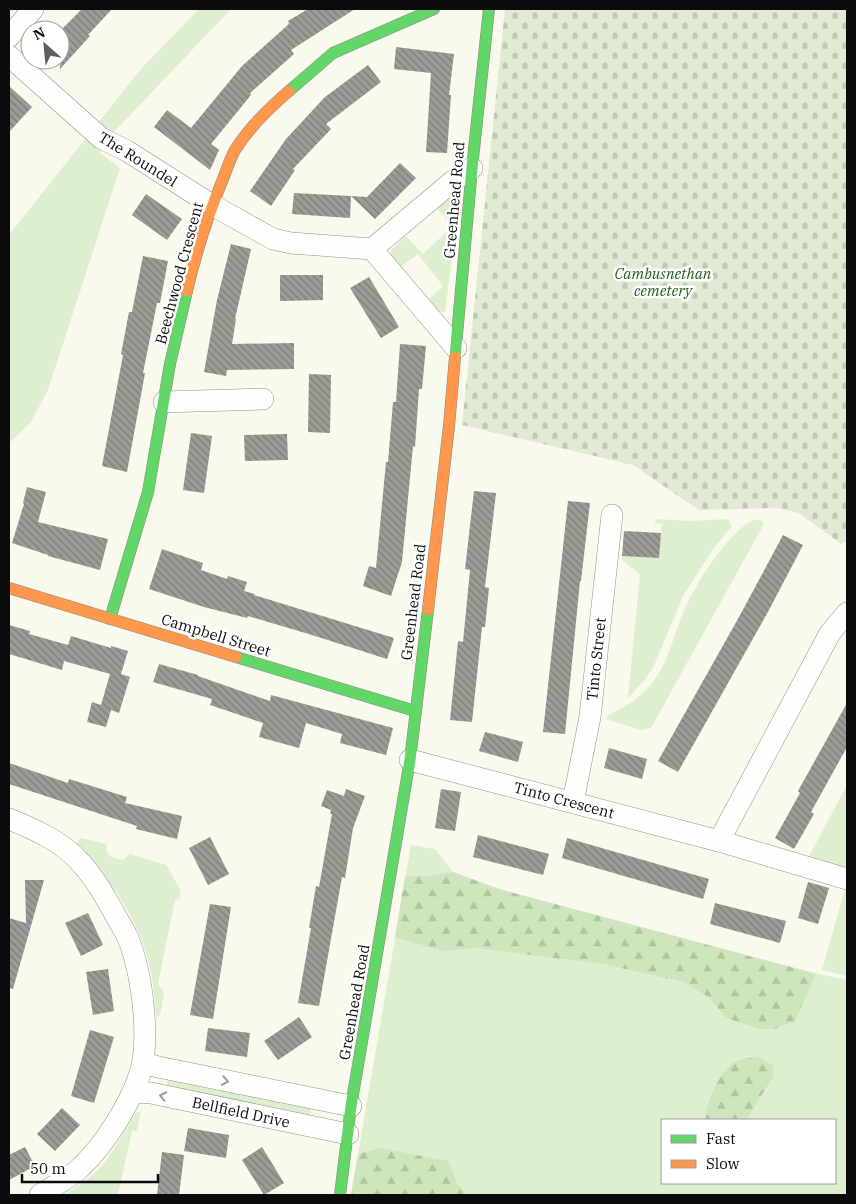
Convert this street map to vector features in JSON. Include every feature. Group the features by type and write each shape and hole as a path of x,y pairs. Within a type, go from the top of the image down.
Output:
{"street":[{"path":"9,37 33,9"},
{"name":"Beechwood Crescent","path":"110,619 148,492 170,364 194,261 212,205 235,152 256,124 277,101 333,53 434,9"},
{"name":"Greenhead Road","path":"340,1195 351,1106 410,760 449,426 472,168 489,9"},
{"name":"The Roundel","path":"9,56 101,138 212,205 273,238 291,244 372,249"},
{"path":"456,348 372,249 453,181 472,168"},
{"path":"164,402 263,399"},
{"name":"Tinto Street","path":"573,802 590,717 612,515"},
{"name":"Campbell Street","path":"9,588 415,711"},
{"path":"718,841 830,633 847,613"},
{"name":"Tinto Crescent","path":"410,760 718,841 847,879"},
{"path":"9,821 47,835 79,860 103,892 128,938 142,990 145,1034 143,1063 133,1092 102,1144 80,1168 40,1195"},
{"name":"Bellfield Drive","path":"143,1063 158,1068 351,1106"},
{"name":"Bellfield Drive","path":"133,1092 151,1093 348,1134"}],"green space":[{"path":"199,9 231,9 113,133 100,153 120,168 48,390 31,422 9,443 9,235 140,70"},
{"name":"Cambusnethan cemetery","path":"505,9 847,9 847,541 841,544 799,513 777,508 699,510 633,465 462,425"},
{"path":"453,194 460,194 445,312 434,311 426,302 443,286 418,254 399,268 392,258 391,250 406,236 423,254 453,226 437,209"},
{"path":"656,519 690,521 728,519 732,526 713,549 683,596 653,668 628,698 640,574 623,561 622,556 659,558 662,524 655,523"},
{"path":"754,520 761,520 764,524 651,728 641,730 606,719 608,715 624,707 639,696 655,679 667,658 683,613 693,592 726,544 745,525"},
{"path":"847,785 847,868 808,858"},
{"path":"81,838 107,844 106,850 111,857 123,860 130,854 166,865 180,889 180,899 175,900 158,984 164,992 160,1016 156,1017 149,964 142,940 119,896 76,844"},
{"path":"411,845 435,849 453,872 499,889 847,980 847,1195 351,1195"},
{"path":"453,872 499,889 816,974 795,1021 775,1029 759,1029 726,1018 708,997 684,982 603,964 475,948 443,951 395,937 405,876 430,876"},
{"path":"845,889 847,890 847,976 822,970"},
{"path":"760,1057 773,1066 773,1077 747,1119 705,1119 711,1096 720,1078 731,1065 745,1059"},
{"path":"168,1079 311,1107 310,1116 166,1088"},
{"path":"141,1111 137,1131 132,1131 118,1195 64,1195 87,1180 99,1169 136,1113"},
{"path":"380,1148 448,1161 457,1183 467,1195 351,1195 358,1154"}],"building":[{"path":"82,9 112,9 70,58 70,21"},
{"path":"308,9 355,9 291,50 294,54 250,93 251,95 211,144 219,150 210,170 154,127 167,110 191,128 242,66 289,24 288,21"},
{"path":"396,47 454,54 449,95 451,95 447,153 426,152 431,73 394,69"},
{"path":"368,65 381,82 326,124 331,129 293,169 295,170 271,206 250,191 286,139 325,97"},
{"path":"9,86 32,107 9,132"},
{"path":"400,163 416,178 375,219 351,196 367,197"},
{"path":"294,193 351,196 350,218 292,214"},
{"path":"146,194 182,219 167,240 132,215"},
{"path":"231,244 251,249 235,319 232,344 294,343 294,369 227,370 226,376 204,372 217,300"},
{"path":"143,256 168,261 160,303 157,303 143,373 145,373 127,472 102,466 123,355 121,354 129,312 132,312"},
{"path":"280,275 323,275 323,300 280,301"},
{"path":"369,277 399,327 381,338 350,288"},
{"path":"400,344 426,346 422,389 419,389 415,447 413,446 402,562 391,596 363,586 369,566 376,568 393,402 396,402"},
{"path":"309,374 331,375 330,433 308,432"},
{"path":"191,433 212,436 204,493 183,490"},
{"path":"287,434 288,460 245,461 244,435"},
{"path":"27,487 46,492 38,522 108,539 100,570 48,556 12,543 24,504"},
{"path":"474,491 496,493 485,587 489,588 485,627 482,627 472,722 450,720 458,641 463,642 470,570 465,569"},
{"path":"568,501 590,503 580,581 565,734 543,732"},
{"path":"624,531 661,533 659,558 622,556"},
{"path":"783,535 803,545 769,610 678,772 658,761"},
{"path":"162,549 203,563 201,570 227,579 228,576 247,582 244,591 254,595 394,638 387,659 248,616 247,618 204,607 149,589"},
{"path":"9,625 30,631 29,634 68,645 71,636 128,651 121,674 130,677 119,713 111,710 106,727 87,722 92,702 101,705 110,674 64,661 62,670 9,654"},
{"path":"159,664 198,675 270,701 271,695 393,728 386,755 340,743 342,734 306,723 299,748 259,737 263,723 210,705 212,699 153,682"},
{"path":"847,703 847,747 811,812 814,814 794,849 775,838 800,793 798,791"},
{"path":"485,732 523,742 518,762 479,751"},
{"path":"609,748 647,759 642,779 604,768"},
{"path":"9,763 68,783 69,779 127,797 125,803 182,816 177,839 136,829 137,826 9,784"},
{"path":"346,789 365,796 353,828 345,878 342,877 319,1006 298,1003 316,886 319,887 332,814 330,814 331,810 321,806 327,790 344,796"},
{"path":"441,789 461,792 455,831 435,828"},
{"path":"478,835 549,854 543,875 473,857"},
{"path":"210,837 229,874 208,885 189,848"},
{"path":"567,838 709,879 703,899 562,858"},
{"path":"25,880 44,880 13,989 9,988 9,918 26,923"},
{"path":"808,882 829,888 818,924 798,918"},
{"path":"715,903 786,921 780,943 710,924"},
{"path":"210,904 231,907 213,1019 190,1015"},
{"path":"88,913 103,945 81,956 65,923"},
{"path":"108,969 114,1011 93,1015 86,972"},
{"path":"299,1017 312,1037 278,1060 264,1041"},
{"path":"208,1028 250,1033 247,1057 205,1051"},
{"path":"90,1030 114,1037 94,1103 71,1096"},
{"path":"62,1108 80,1125 55,1151 37,1134"},
{"path":"188,1128 229,1135 226,1158 184,1151"},
{"path":"25,1147 35,1166 9,1180 9,1155"},
{"path":"262,1147 284,1183 264,1195 242,1160"},
{"path":"162,1152 184,1155 179,1195 157,1195"}],"traffic: fast":[{"path":"289,91 333,53 434,9"},
{"path":"455,357 489,9"},
{"path":"110,619 148,492 170,364 187,291"},
{"path":"340,1195 351,1106 410,760 428,610"},
{"path":"236,657 415,711"}],"traffic: slow":[{"path":"187,291 207,220 233,153 253,126 289,91"},
{"path":"428,610 455,357"},
{"path":"9,588 236,657"}]}
